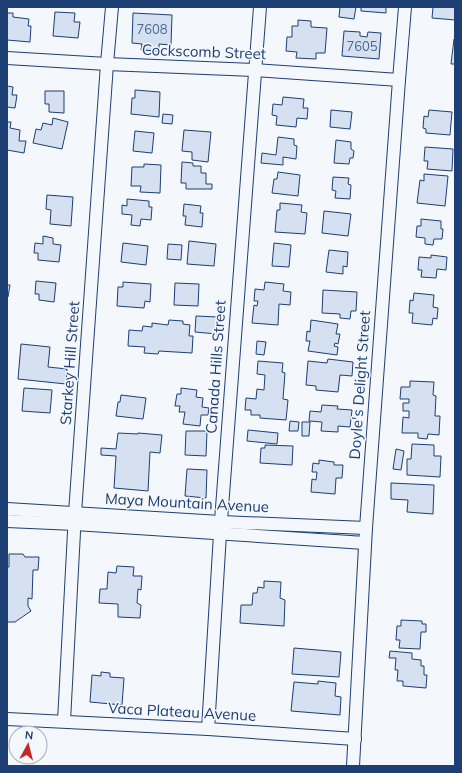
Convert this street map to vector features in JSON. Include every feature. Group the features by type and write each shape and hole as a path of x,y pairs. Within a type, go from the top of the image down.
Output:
{"street":[{"name":"Starkey Hill Street","path":"64,721 75,518 112,7"},
{"name":"Canada Hills Street","path":"208,729 220,528 260,7"},
{"name":"Doyle's Delight Street","path":"353,766 366,528 398,80 405,7"},
{"name":"Cockscomb Street","path":"7,58 254,70 398,80"},
{"name":"Maya Mountain Avenue","path":"7,509 75,518 220,528 365,543"},
{"name":"Maya Mountain Avenue","path":"7,521 75,518"},
{"name":"Maya Mountain Avenue","path":"220,528 366,528"},
{"name":"Vaca Plateau Avenue","path":"7,719 208,729 355,740"}],"building":[{"path":"340,7 356,7 354,19 339,17"},
{"path":"361,7 386,7 386,13 361,11"},
{"path":"433,7 455,7 455,20 432,18"},
{"path":"55,12 75,13 74,22 80,22 78,38 53,36"},
{"path":"7,13 13,13 13,17 29,19 28,26 31,26 30,42 7,40"},
{"path":"133,13 172,15 171,45 159,44 159,51 141,50 142,44 132,43"},
{"path":"298,20 311,21 311,27 327,28 325,53 316,53 316,59 296,58 297,52 286,51 287,37 292,37 292,26 298,26"},
{"path":"344,31 360,32 360,36 367,37 368,32 381,33 379,59 342,56"},
{"path":"454,39 455,64 451,64"},
{"path":"7,86 13,87 12,95 17,95 15,108 7,107"},
{"path":"135,90 160,92 159,117 131,114 132,98 135,98"},
{"path":"45,91 64,91 64,113 49,112 49,104 45,104"},
{"path":"283,97 304,99 303,108 308,108 307,119 297,118 296,127 276,125 277,116 272,115 273,104 282,105"},
{"path":"331,110 352,112 350,129 330,127"},
{"path":"429,110 452,112 450,135 426,133 426,129 423,128 424,116 428,117"},
{"path":"163,114 173,115 172,124 162,123"},
{"path":"53,118 68,122 62,149 33,143 36,129 41,130 43,123 52,125"},
{"path":"7,122 11,122 10,128 20,130 19,141 26,141 24,153 7,150"},
{"path":"184,130 211,132 208,162 192,160 192,152 182,151"},
{"path":"135,131 154,133 152,153 133,151"},
{"path":"278,137 294,139 294,145 297,146 296,159 283,157 283,165 261,163 262,153 276,155"},
{"path":"336,140 351,142 351,149 354,151 353,158 350,158 349,164 334,163"},
{"path":"425,147 453,149 452,171 427,169 428,161 424,161"},
{"path":"182,162 193,163 193,166 201,166 201,173 206,173 206,184 212,184 212,189 186,189 186,183 181,183"},
{"path":"144,164 161,165 160,193 140,192 141,186 131,186 132,167 144,167"},
{"path":"278,172 300,175 298,196 272,193 274,179 277,179"},
{"path":"424,174 448,176 445,206 417,203 420,180 424,181"},
{"path":"333,177 349,178 348,184 351,185 350,199 335,198 336,191 332,190"},
{"path":"47,195 73,197 71,226 50,224 51,210 46,209"},
{"path":"127,199 149,201 149,207 152,207 151,220 141,219 140,226 131,225 132,215 122,214 122,205 127,206"},
{"path":"280,203 302,205 301,212 307,213 305,234 275,232 277,210 280,210"},
{"path":"184,204 201,206 200,213 203,213 202,227 185,225 186,216 183,216"},
{"path":"324,211 351,214 348,236 322,233"},
{"path":"421,219 441,221 441,229 443,229 442,239 434,239 433,245 425,244 425,238 416,237 417,226 421,226"},
{"path":"43,236 53,238 53,244 61,245 59,262 38,260 38,253 34,253 35,243 43,244"},
{"path":"189,241 216,244 214,266 187,264"},
{"path":"123,243 148,246 146,265 121,262"},
{"path":"274,243 291,245 289,267 272,266"},
{"path":"168,244 182,245 181,260 167,259"},
{"path":"329,250 348,252 347,267 343,266 343,274 326,272"},
{"path":"431,255 447,257 446,270 437,269 436,278 421,277 422,270 418,270 419,257 431,258"},
{"path":"36,281 56,283 54,302 39,300 39,294 35,294"},
{"path":"123,282 151,284 150,302 145,301 144,308 117,306 118,287 123,287"},
{"path":"265,282 284,284 283,291 291,292 290,305 279,304 278,325 252,323 254,305 257,306 258,301 254,301 255,289 264,290"},
{"path":"175,283 199,284 198,306 174,305"},
{"path":"7,285 10,285 8,297 7,296"},
{"path":"323,290 357,292 356,311 351,311 350,319 340,318 340,314 322,313"},
{"path":"414,293 434,295 433,307 438,308 437,319 433,318 432,325 412,323 413,313 409,313 410,300 413,301"},
{"path":"196,316 218,317 217,334 195,332"},
{"path":"169,320 183,321 183,324 190,325 189,336 193,336 192,353 159,351 158,354 144,353 145,347 128,346 129,330 142,331 143,326 152,327 152,323 168,325"},
{"path":"311,320 338,324 336,334 340,334 338,344 335,343 334,346 338,347 337,355 308,351 310,341 306,341 307,331 310,332"},
{"path":"257,341 266,342 264,355 256,354"},
{"path":"21,344 50,347 48,367 67,369 66,384 18,379"},
{"path":"328,359 353,362 352,376 340,375 338,392 316,390 316,386 306,385 308,361 327,363"},
{"path":"258,361 283,363 282,372 285,373 283,399 288,400 286,420 260,418 260,415 251,415 251,410 245,410 246,398 256,399 257,389 264,390 265,375 257,374"},
{"path":"410,381 434,382 433,395 436,396 435,416 440,416 439,435 428,434 427,439 418,438 418,433 402,433 403,417 409,418 409,411 403,411 403,403 409,403 409,399 400,399 401,387 410,387"},
{"path":"24,388 52,390 50,413 22,411"},
{"path":"181,388 197,390 196,397 203,398 202,407 209,408 208,415 201,415 200,426 183,424 185,412 179,412 180,406 175,406 177,394 181,394"},
{"path":"121,395 146,398 143,419 116,416 118,402 120,402"},
{"path":"322,405 338,406 337,409 352,410 350,427 338,426 338,432 321,431 322,422 309,421 310,411 321,412"},
{"path":"290,421 299,422 298,431 289,431"},
{"path":"302,422 310,422 309,436 302,436"},
{"path":"248,430 278,433 277,444 247,441"},
{"path":"186,431 207,431 206,456 185,455"},
{"path":"118,433 162,435 160,453 150,452 148,491 114,488 116,456 101,455 101,448 116,449"},
{"path":"412,444 434,445 434,456 441,456 440,477 407,475 407,459 411,459"},
{"path":"265,445 293,446 292,465 260,463 261,448 265,448"},
{"path":"396,449 404,451 401,470 393,469"},
{"path":"319,460 334,462 334,465 343,465 342,478 336,478 335,494 311,492 312,479 316,480 317,472 312,472 313,463 319,464"},
{"path":"187,469 207,470 206,498 185,496"},
{"path":"391,483 434,485 433,514 407,512 408,500 391,499"},
{"path":"9,554 23,554 25,557 39,557 38,570 33,570 32,599 28,598 28,606 31,611 15,622 7,622 7,567 9,567"},
{"path":"117,566 134,567 133,576 142,576 141,590 138,589 137,603 141,605 140,618 118,617 118,604 99,603 100,589 107,589 108,572 116,573"},
{"path":"264,581 281,582 280,598 285,600 284,626 240,623 241,605 252,605 253,593 257,593 258,587 264,588"},
{"path":"401,620 422,621 422,624 426,624 426,632 421,632 420,649 399,648 400,640 396,640 397,626 401,626"},
{"path":"294,648 341,652 339,677 292,674"},
{"path":"390,651 412,653 412,659 421,660 421,666 424,666 424,675 427,675 426,688 403,686 403,681 397,681 398,670 395,670 396,658 389,658"},
{"path":"101,672 110,673 110,677 124,678 122,705 90,702 92,675 101,676"},
{"path":"318,681 336,683 335,696 341,697 340,715 291,711 294,682 318,684"}]}
